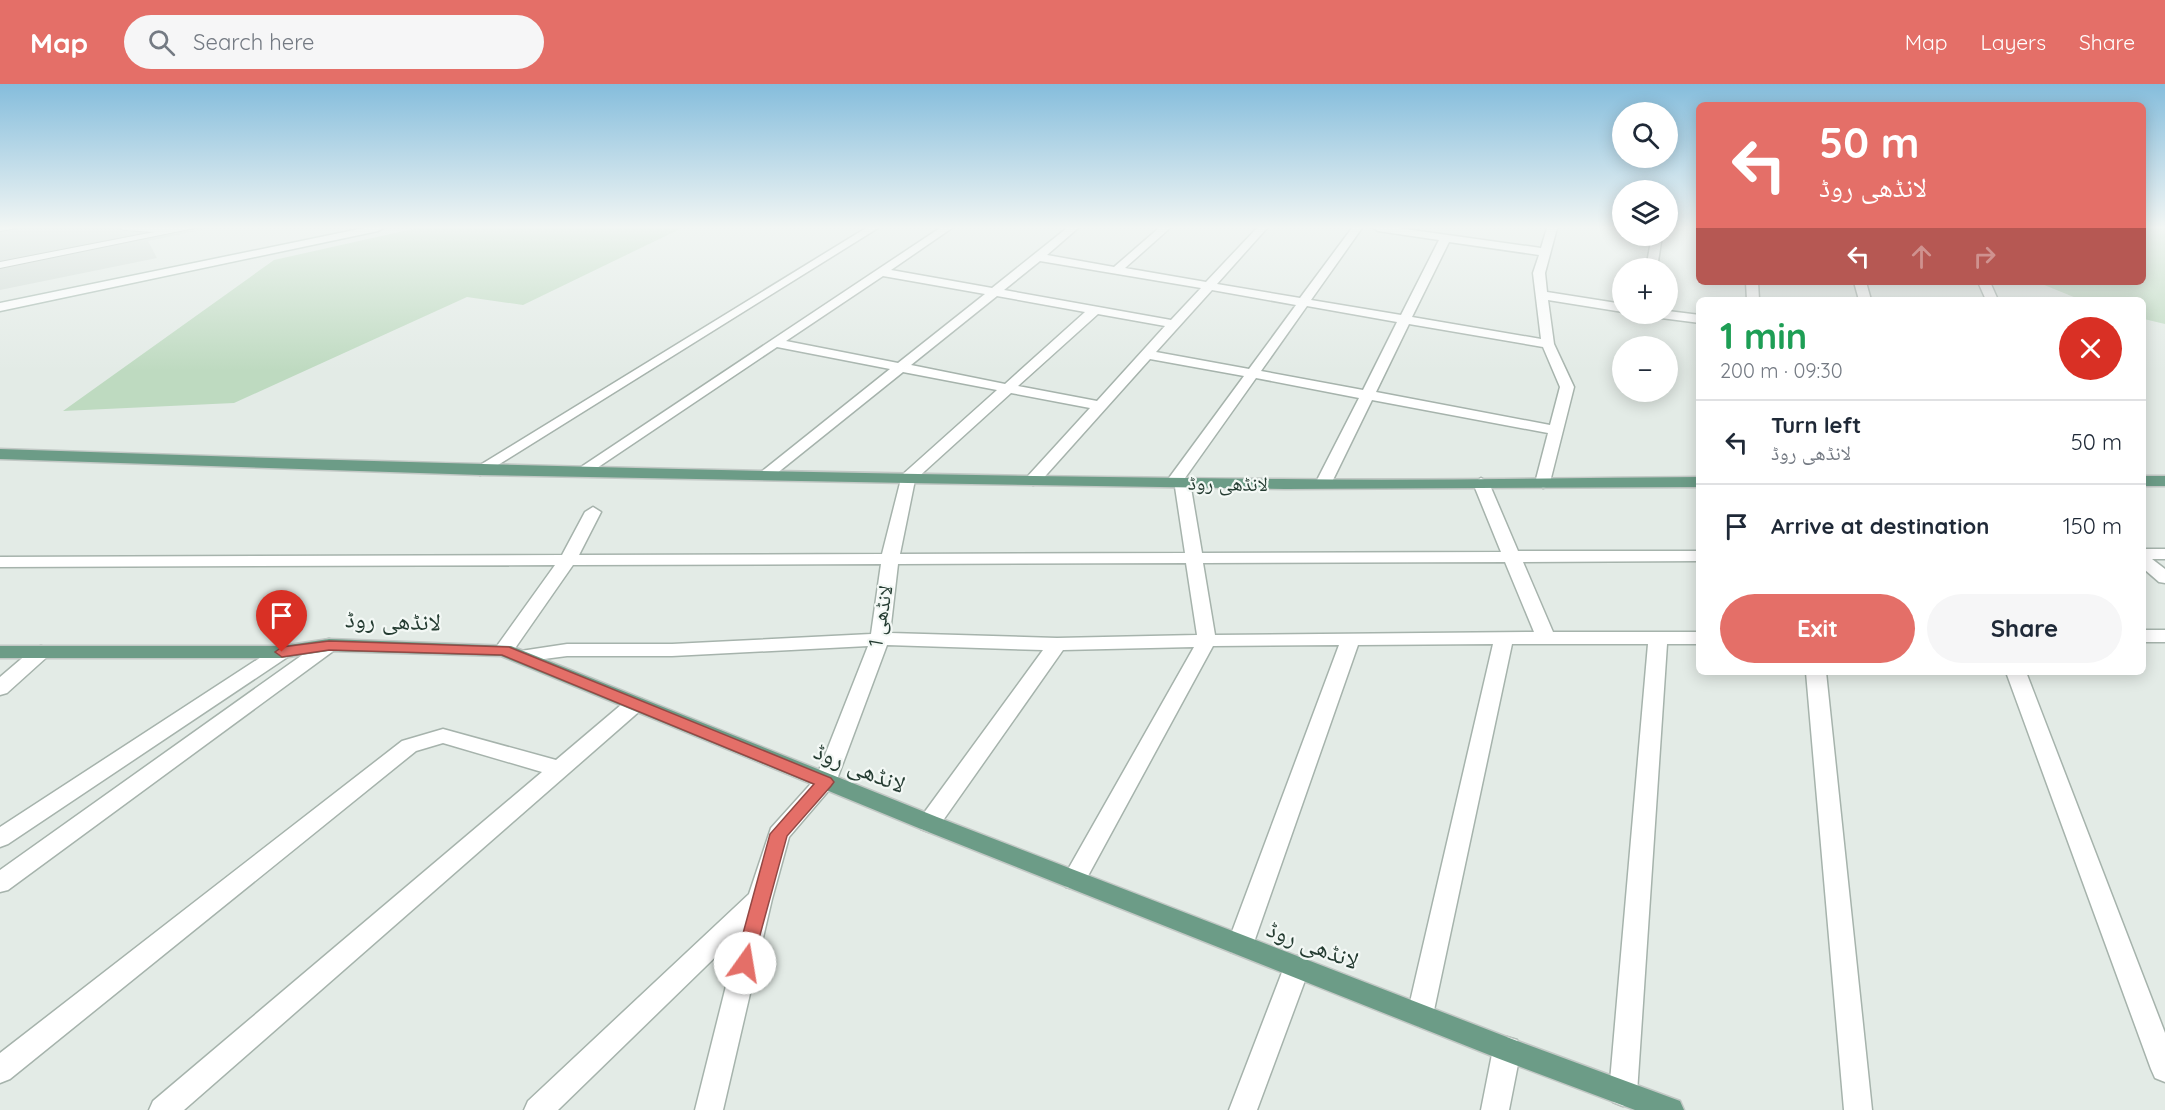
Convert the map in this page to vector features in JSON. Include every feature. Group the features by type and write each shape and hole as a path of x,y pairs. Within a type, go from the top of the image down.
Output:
{"main road":[{"name":"لانڈھی روڈ","path":"0,454 480,470 908,478 1323,484 1696,482"},
{"path":"2146,481 2165,481"},
{"name":"لانڈھی روڈ","path":"0,652 282,652 329,645 512,653 825,782 1507,1049 1670,1110"}],"street":[{"path":"0,299 120,276"},
{"path":"0,307 136,276"},
{"path":"480,470 795,276"},
{"path":"583,471 876,276"},
{"path":"903,276 1173,324"},
{"path":"766,475 1013,276"},
{"path":"1153,276 1548,344"},
{"path":"1033,480 1217,276"},
{"path":"1074,880 1207,641 1194,557 1178,482 1252,373 1322,276"},
{"path":"1323,484 1367,395 1431,276"},
{"path":"1539,276 1548,344 1567,387 1543,483"},
{"path":"1542,295 1612,306"},
{"path":"908,478 1095,310"},
{"path":"1678,316 1696,318"},
{"path":"776,343 1099,406"},
{"path":"1147,354 1556,430"},
{"name":"لانڈھی 1","path":"825,782 880,639 890,558 908,478"},
{"path":"1481,483 1546,638"},
{"path":"512,653 568,560 593,512"},
{"path":"2146,554 2165,554"},
{"path":"0,562 1696,556"},
{"path":"2146,563 2165,578"},
{"path":"2146,636 2165,636"},
{"path":"1420,1015 1504,638"},
{"path":"1623,1093 1658,638"},
{"path":"512,653 567,650 672,650 880,639 1057,644 1351,639 1696,638"},
{"path":"1240,945 1351,639"},
{"path":"929,823 1057,644"},
{"path":"0,883 329,645"},
{"path":"0,688 41,652"},
{"path":"2,834 282,652"},
{"path":"1816,675 1858,1110"},
{"path":"2017,675 2165,1069"},
{"path":"164,1110 635,704"},
{"path":"0,1070 409,746 443,736 559,769"},
{"path":"710,1110 760,899 779,834 825,782"},
{"path":"538,1110 760,899"},
{"path":"1243,1110 1297,967"},
{"path":"1496,1110 1507,1049"}],"shaded area":[{"path":"0,276 69,276 0,290"}],"green space":[{"path":"252,276 583,276 523,305 467,297 234,403 63,411"},
{"path":"2146,276 2165,276 2165,324 2146,319 2146,297 2074,297 2044,285 2146,285"}],"route":[{"path":"282,652 329,645 504,650 825,782 779,834 760,899 745,963"}]}
